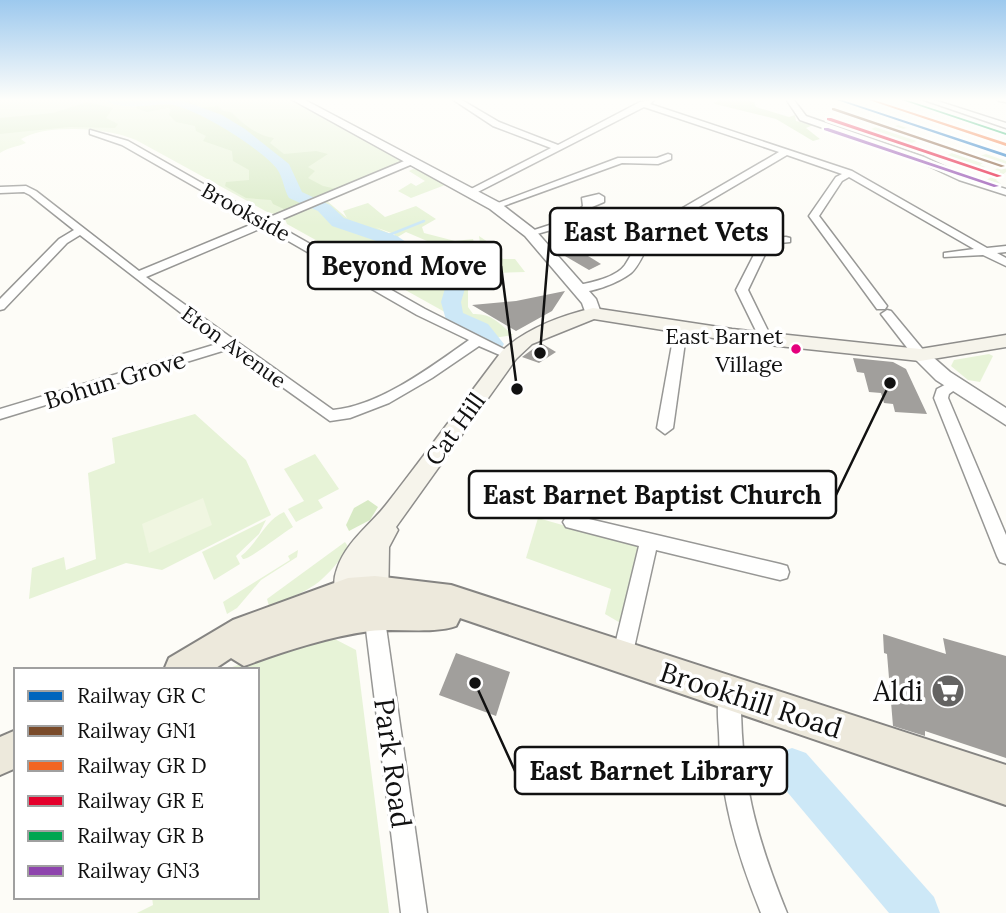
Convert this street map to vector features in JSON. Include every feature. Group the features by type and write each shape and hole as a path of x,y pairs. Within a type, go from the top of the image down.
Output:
{"main road":[{"name":"Cat Hill","path":"366,599 376,547 395,512 465,415 493,347 525,340 547,329 593,313"},
{"path":"593,313 766,339 920,355 1006,341"},
{"path":"188,668 297,632 366,599"},
{"name":"Brookhill Road","path":"366,599 496,617 1006,785"}],"street":[{"name":"Brookside","path":"121,142 421,312 493,347"},
{"path":"376,142 472,192 530,233 590,302 593,313"},
{"path":"542,142 559,148"},
{"path":"472,192 571,142"},
{"path":"760,142 849,173 1006,263"},
{"path":"868,142 1005,192"},
{"path":"578,289 624,273 645,238 654,229 789,151"},
{"path":"495,206 621,160 659,161 668,157"},
{"path":"138,275 412,161"},
{"path":"849,173 839,179 814,216 884,310 930,366 1006,418"},
{"name":"Eton Avenue","path":"0,190 26,189 323,413 338,417 354,413 429,373 493,347"},
{"path":"530,233 575,220 589,205"},
{"path":"0,306 63,241 80,231"},
{"path":"766,339 742,290 766,241 786,240"},
{"path":"948,255 1006,249"},
{"path":"665,428 681,328"},
{"name":"Bohun Grove","path":"0,414 230,344"},
{"path":"956,384 942,392 941,398 1006,556"},
{"path":"572,522 780,572"},
{"path":"622,657 649,542"},
{"name":"Park Road","path":"366,599 414,913"},
{"path":"730,692 730,771 737,812 747,848 774,913"}],"green space":[{"path":"0,142 26,143 7,149 0,153"},
{"path":"139,142 371,142 408,161 276,214 269,213"},
{"path":"205,142 271,142 284,154 316,151 328,154 308,167 315,171 308,178 323,186 337,189 286,210 273,204 271,200 246,198 225,186 226,182 249,180 249,170 233,161 232,151"},
{"path":"879,142 888,142 904,147"},
{"path":"952,153 970,159 986,154 1006,161 1006,172 996,180 1001,184 986,180 999,173 1000,171 995,170 1000,166 986,161 980,165 985,167 977,171 942,157"},
{"path":"413,169 445,185 411,198 398,191 411,183 416,186 425,181 409,171"},
{"path":"327,201 347,218 343,211 368,203 385,217 416,206 436,219 422,227 424,233 455,241 473,239 478,255 446,249 406,232 396,238 394,234 375,227 393,235 395,242 404,246 407,244 460,267 468,285 468,307 473,314 491,317 513,335 494,338 486,335 287,224 285,219"},
{"path":"479,236 503,259 515,259 525,272 495,273 491,267 494,265 487,255 482,255"},
{"path":"989,354 993,356 980,382 968,380 951,366 954,360"},
{"path":"195,414 246,460 271,515 162,570 126,563 29,599 32,568 64,557 66,570 96,559 88,473 115,463 112,438"},
{"path":"315,454 339,489 318,500 323,508 296,522 288,509 304,501 284,469"},
{"path":"203,498 212,525 149,553 142,524"},
{"path":"368,500 378,507 370,520 349,531 346,525 354,508"},
{"path":"284,512 293,527 243,559 241,556 267,526"},
{"path":"538,518 646,549 629,628 605,614 611,589 526,558"},
{"path":"266,520 259,534 236,556 240,564 214,580 202,552"},
{"path":"345,542 349,548 323,579 296,595 269,606 267,599"},
{"path":"298,550 297,557 261,580 237,608 227,614 223,602 290,560 288,556"},
{"path":"327,635 356,650 389,913 137,913 153,905 152,899 259,899 259,668 229,668"}],"building":[{"path":"578,250 601,264 589,270 565,256"},
{"path":"565,291 552,311 516,331 472,305 516,301"},
{"path":"541,343 556,352 539,363 522,357"},
{"path":"853,358 893,362 906,369 927,414 895,412 893,404 884,403 881,393 869,392 864,373 857,372"},
{"name":"Aldi","path":"883,634 946,654 943,638 1006,656 1006,758 925,731 925,736 893,726"},
{"path":"456,653 510,672 496,716 439,695"}],"waterway":[{"path":"252,142 284,167 295,195 324,208 338,222 391,240 420,260 436,264 451,273 456,285 451,302 453,316 480,329 493,344"},
{"path":"384,237 424,221"},
{"path":"792,767 918,913"}],"transit line":[{"path":"896,142 999,176"},
{"path":"963,142 1006,156"},
{"path":"996,142 1006,145"}],"rail line":[{"name":"GN3","path":"864,142 996,186"},
{"name":"GN1","path":"930,142 1003,166"}],"place":[{"name":"East Barnet Village","path":"796,349"},
{"name":"East Barnet Vets","path":"540,353"},
{"name":"East Barnet Baptist Church","path":"890,383"},
{"name":"Beyond Move","path":"517,389"},
{"name":"East Barnet Library","path":"475,683"},
{"name":"Aldi","path":"948,691"}]}
